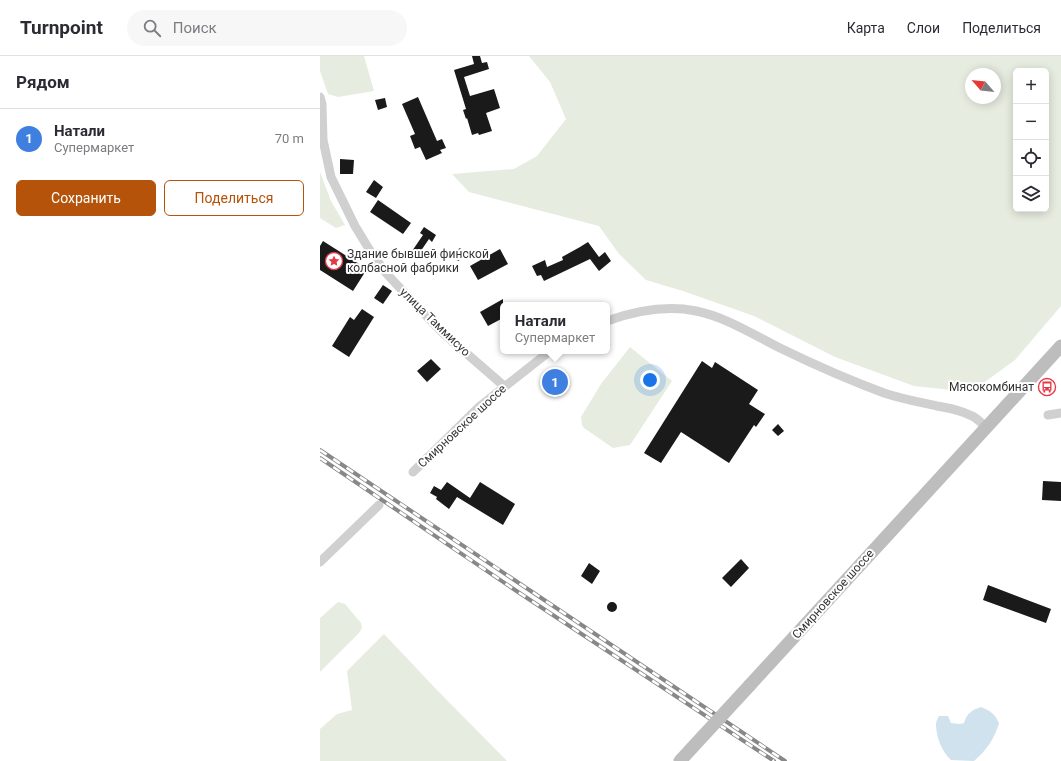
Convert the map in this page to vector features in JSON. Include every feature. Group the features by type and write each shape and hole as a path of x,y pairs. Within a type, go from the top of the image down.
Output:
{"main road":[{"name":"Смирновское шоссе","path":"680,761 1061,346"}],"street":[{"name":"улица Таммисуо","path":"320,97 322,104 323,140 331,177 355,226 369,249 386,273 443,333 504,386"},
{"path":"610,320 656,309 696,311 736,326 853,381 900,398 958,410 973,416 986,427"},
{"name":"Смирновское шоссе","path":"413,472 479,407 546,354"},
{"path":"1048,415 1061,413"},
{"path":"320,562 379,505"}],"shaded area":[{"path":"320,56 364,56 374,91 338,97 328,94 320,71"},
{"path":"529,56 1061,56 1061,306 1015,360 971,392 914,386 835,357 754,316 683,291 646,280 619,254 599,226 469,192 452,174 514,169 537,156 566,119 550,82"},
{"path":"320,172 331,201 345,225 336,228 320,218"},
{"path":"630,347 672,381 630,445 613,448 584,428 581,417 601,384"},
{"path":"338,602 345,604 361,623 362,628 359,633 320,672 320,618"},
{"path":"384,634 507,761 320,761 320,729 337,714 352,710 347,671"}],"water":[{"path":"981,707 992,713 999,723 992,739 986,749 974,761 951,760 942,749 938,739 936,724 939,716 948,716 951,723 960,724 964,723 970,712"}],"building":[{"path":"472,56 480,56 482,63 487,62 489,69 464,77 470,96 494,89 500,108 486,113 492,131 479,135 478,133 472,135 463,110 466,109 454,70 474,64"},
{"path":"418,97 437,141 442,139 446,148 440,150 442,153 426,160 420,147 415,149 410,136 415,134 402,104"},
{"path":"385,98 387,107 378,110 375,100"},
{"path":"340,159 354,160 353,174 340,174"},
{"path":"374,180 383,187 376,198 366,192"},
{"path":"378,200 411,223 403,234 370,212"},
{"path":"424,227 436,235 432,242 429,239 416,258 410,254 423,235 420,233"},
{"path":"323,241 367,269 353,291 320,270 320,246"},
{"path":"588,242 599,257 605,252 611,261 599,271 590,259 544,281 541,275 537,276 532,266 545,260 547,267 563,260 562,257"},
{"path":"460,248 466,256 458,261 453,253"},
{"path":"500,249 508,264 478,280 470,266"},
{"path":"383,285 392,291 383,304 374,298"},
{"path":"503,299 503,302 500,302 500,320 488,326 480,312"},
{"path":"362,309 374,317 349,357 332,346 350,317 354,320"},
{"path":"431,359 441,369 427,382 417,371"},
{"path":"702,361 712,368 715,362 758,390 749,404 765,414 756,427 754,425 729,463 681,432 661,463 644,453"},
{"path":"556,370 566,377 556,393 545,386"},
{"path":"778,424 784,431 778,436 772,430"},
{"path":"1043,481 1061,482 1061,501 1042,500"},
{"path":"447,482 470,498 480,482 515,504 503,525 457,497 449,509 436,499 437,497 430,493 434,486 441,490"},
{"path":"741,559 749,568 731,587 722,578"},
{"path":"589,563 600,571 592,584 581,576"},
{"path":"988,585 1051,609 1046,623 983,600"},
{"path":"610,602 614,602 616,603 616,611 610,612 607,609 607,605"}],"railway":[{"path":"320,450 785,761"},
{"path":"320,458 518,592 774,761"}],"place":[{"name":"Здание бывшей финской колбасной фабрики","path":"334,261"},
{"name":"Натали","path":"555,382"},
{"name":"Мясокомбинат","path":"1047,387"}]}
